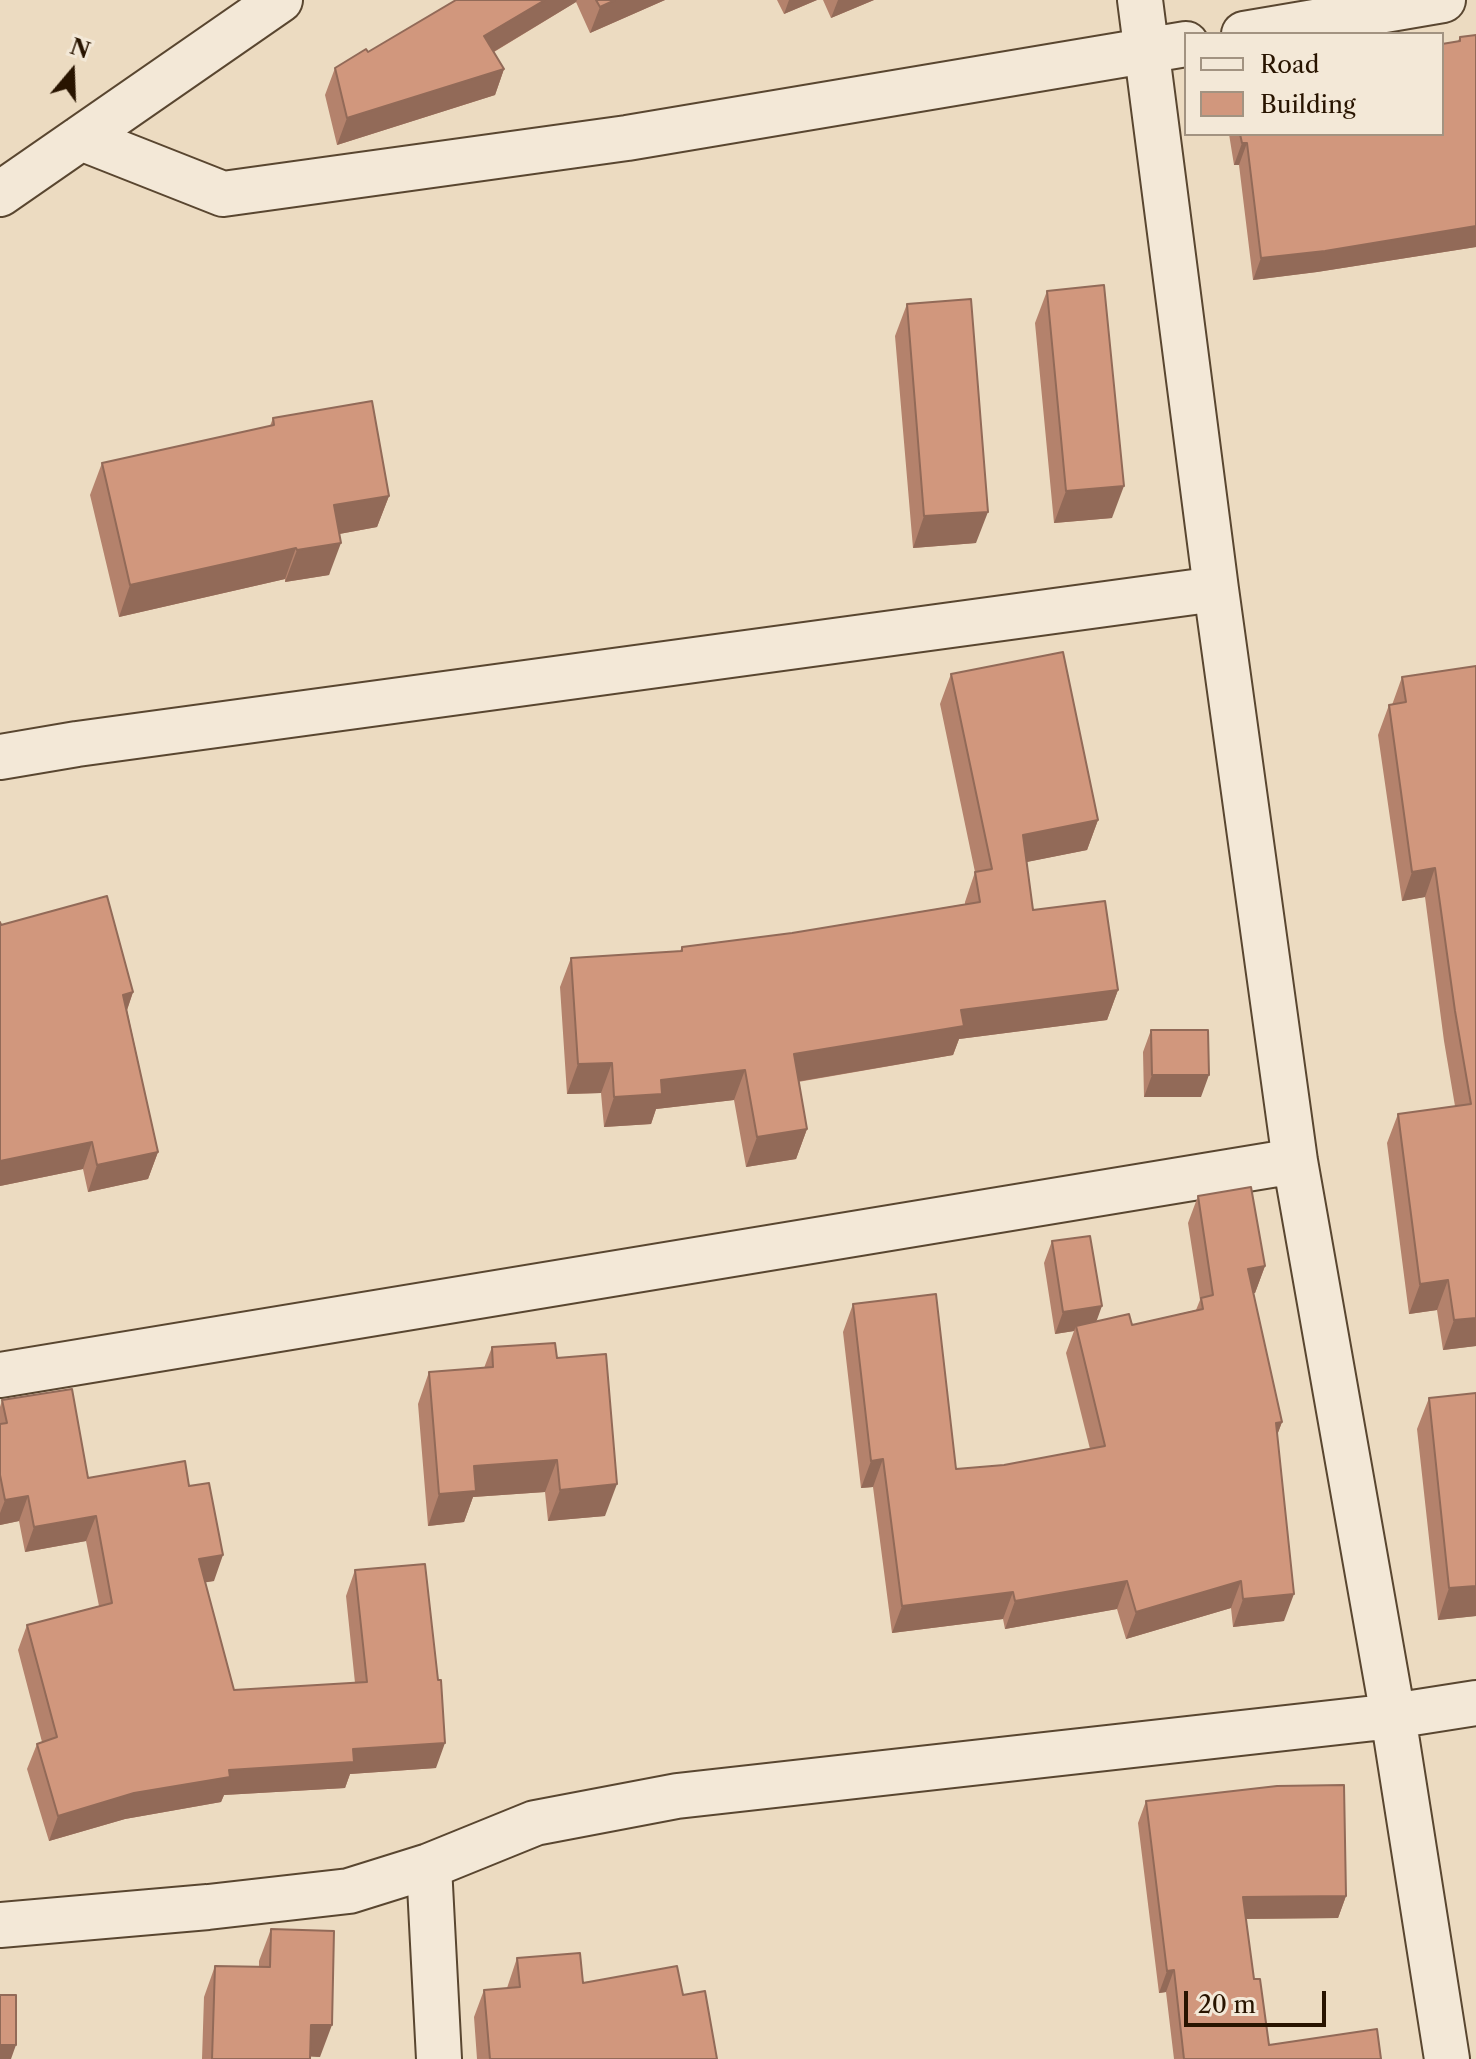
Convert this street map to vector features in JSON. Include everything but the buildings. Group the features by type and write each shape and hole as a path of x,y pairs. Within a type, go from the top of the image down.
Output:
{"street":[{"path":"0,194 280,0"},
{"path":"1140,0 1167,47 1216,589 1295,1161 1393,1716 1447,2059"},
{"path":"1256,32 1443,0"},
{"path":"81,138 223,194 627,138 1167,47"},
{"path":"0,757 1216,589"},
{"path":"0,1375 1295,1161"},
{"path":"0,1925 349,1891 429,1866 535,1823 677,1796 1393,1716 1476,1703"},
{"path":"429,1866 439,2059"}]}
